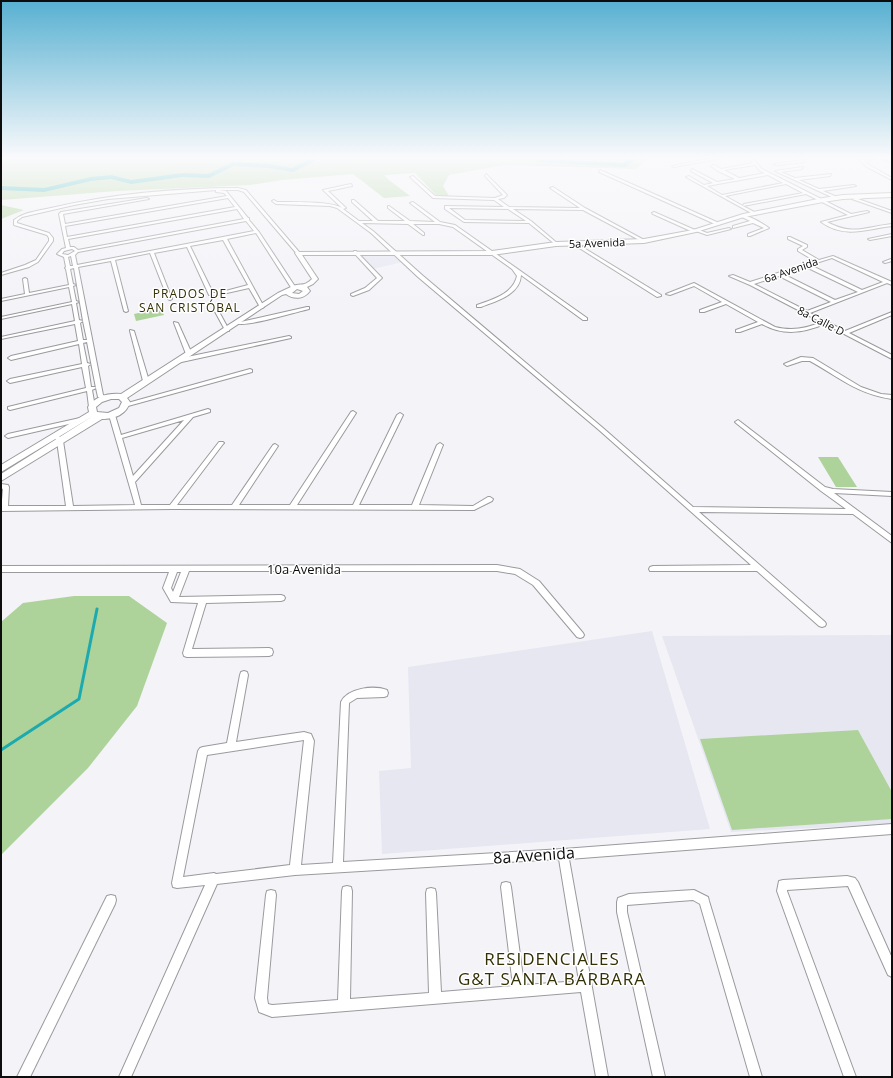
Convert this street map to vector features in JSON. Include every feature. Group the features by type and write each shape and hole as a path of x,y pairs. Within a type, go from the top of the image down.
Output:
{"street":[{"path":"1,274 27,266 37,261 51,242 51,238 48,234 15,224 15,220 21,216 59,208"},
{"path":"68,249 61,214 67,211 85,208"},
{"path":"63,225 162,208"},
{"path":"66,238 236,208"},
{"path":"238,208 257,232 291,291 296,296 305,294 307,291 304,288 318,282 317,277 260,208"},
{"path":"339,208 359,222 420,276 601,429 822,624"},
{"path":"343,208 346,214"},
{"path":"361,208 378,223"},
{"path":"391,208 423,234"},
{"path":"419,208 439,223"},
{"path":"446,208 464,221 530,222"},
{"path":"510,208 530,222 556,244"},
{"path":"558,208 584,209 644,241"},
{"path":"683,208 718,224"},
{"path":"745,208 755,214"},
{"name":"5a Avenida","path":"298,254 355,252 493,252 556,244 644,241 695,230 743,216 786,208"},
{"path":"838,208 850,215"},
{"path":"867,212 823,222 850,232 892,225"},
{"path":"654,213 707,234 729,229"},
{"path":"743,216 767,228 749,235"},
{"path":"105,398 100,396 74,267 75,252 76,249 63,250 59,254 66,256 75,252 248,219"},
{"path":"734,228 754,221"},
{"path":"359,222 439,223 454,226 585,318"},
{"path":"67,268 257,232"},
{"path":"870,240 892,235"},
{"path":"224,238 262,307"},
{"path":"789,238 804,243 806,246 799,250 818,260"},
{"path":"574,244 659,296"},
{"path":"188,245 211,294 218,294 251,286"},
{"path":"152,252 170,299"},
{"path":"353,295 367,289 380,278 355,252"},
{"path":"479,306 510,292 518,285 518,273 493,252"},
{"path":"66,256 70,286 95,412"},
{"name":"6a Avenida","path":"751,284 818,260 832,257 889,283"},
{"path":"113,259 126,311"},
{"path":"885,262 892,260"},
{"path":"806,265 862,292"},
{"path":"779,274 835,302"},
{"name":"8a Calle D","path":"732,276 751,284 806,314 890,355"},
{"path":"26,279 27,295"},
{"path":"806,314 889,283"},
{"path":"1,300 78,284"},
{"path":"668,294 694,284 781,331 807,330 824,323"},
{"path":"1,469 58,438 80,420 95,412 112,415 121,411 124,401 146,381 274,299 291,291"},
{"path":"1,318 82,301"},
{"path":"702,311 726,302"},
{"path":"215,308 227,330"},
{"path":"238,323 249,322 307,308"},
{"path":"844,333 892,313"},
{"path":"1,338 85,320"},
{"path":"738,331 762,322"},
{"path":"176,323 189,354"},
{"path":"132,331 146,381"},
{"path":"177,361 290,337"},
{"path":"11,358 89,340"},
{"path":"787,364 801,359 811,359 867,393 892,397"},
{"path":"10,381 94,362"},
{"path":"1,478 95,412 97,402 105,398 114,396 124,401 250,371"},
{"path":"10,408 99,386"},
{"path":"119,437 208,411"},
{"path":"292,507 353,413"},
{"path":"112,415 139,508"},
{"path":"132,481 192,416"},
{"path":"356,507 400,416"},
{"path":"8,436 80,420"},
{"path":"738,422 823,489 892,540"},
{"path":"58,438 70,508"},
{"path":"172,507 222,443"},
{"path":"415,508 440,445"},
{"path":"234,507 275,446"},
{"path":"1,486 6,487 3,509 172,507 474,508 490,499"},
{"path":"823,489 833,491 892,494"},
{"path":"691,509 854,512"},
{"name":"10a Avenida","path":"1,569 497,568 517,571 536,583 580,635"},
{"path":"653,569 758,568"},
{"path":"174,569 167,588 174,600"},
{"path":"174,600 186,569"},
{"path":"174,600 281,598"},
{"path":"203,600 187,653 269,652"},
{"path":"244,675 231,746 304,736 308,737 309,741 295,870"},
{"path":"338,867 345,702 347,697 354,694 384,693"},
{"name":"8a Avenida","path":"231,746 205,750 201,754 177,883 295,870 563,854 892,828"},
{"path":"563,854 602,1077"},
{"path":"125,1077 214,878"},
{"path":"850,1077 782,891 783,885 851,882 892,971"},
{"path":"506,887 519,992"},
{"path":"344,1005 347,891"},
{"path":"431,893 435,998"},
{"path":"271,895 260,998 263,1008 272,1011 586,986"},
{"path":"659,1077 622,912 622,902 629,899 694,895 704,901 756,1077"},
{"path":"22,1077 111,900"}],"shaded area":[{"path":"392,252 403,262 373,269 361,256"},
{"path":"652,631 710,829 382,854 379,771 411,768 408,667"},
{"path":"892,635 892,824 731,832 662,636"}],"green space":[{"path":"1,208 24,210 1,219"},
{"path":"161,308 164,315 136,321 134,314"},
{"path":"818,457 838,457 857,487 836,487"},
{"path":"74,596 129,596 167,623 137,706 88,768 1,855 1,622 23,603"},
{"path":"858,730 892,792 892,819 732,830 700,739"}],"waterway":[{"path":"1,750 79,699 97,609"}],"district":[{"name":"PRADOS DE SAN CRISTÓBAL","path":"190,301"},
{"name":"RESIDENCIALES G&T SANTA BÁRBARA","path":"552,969"}]}
